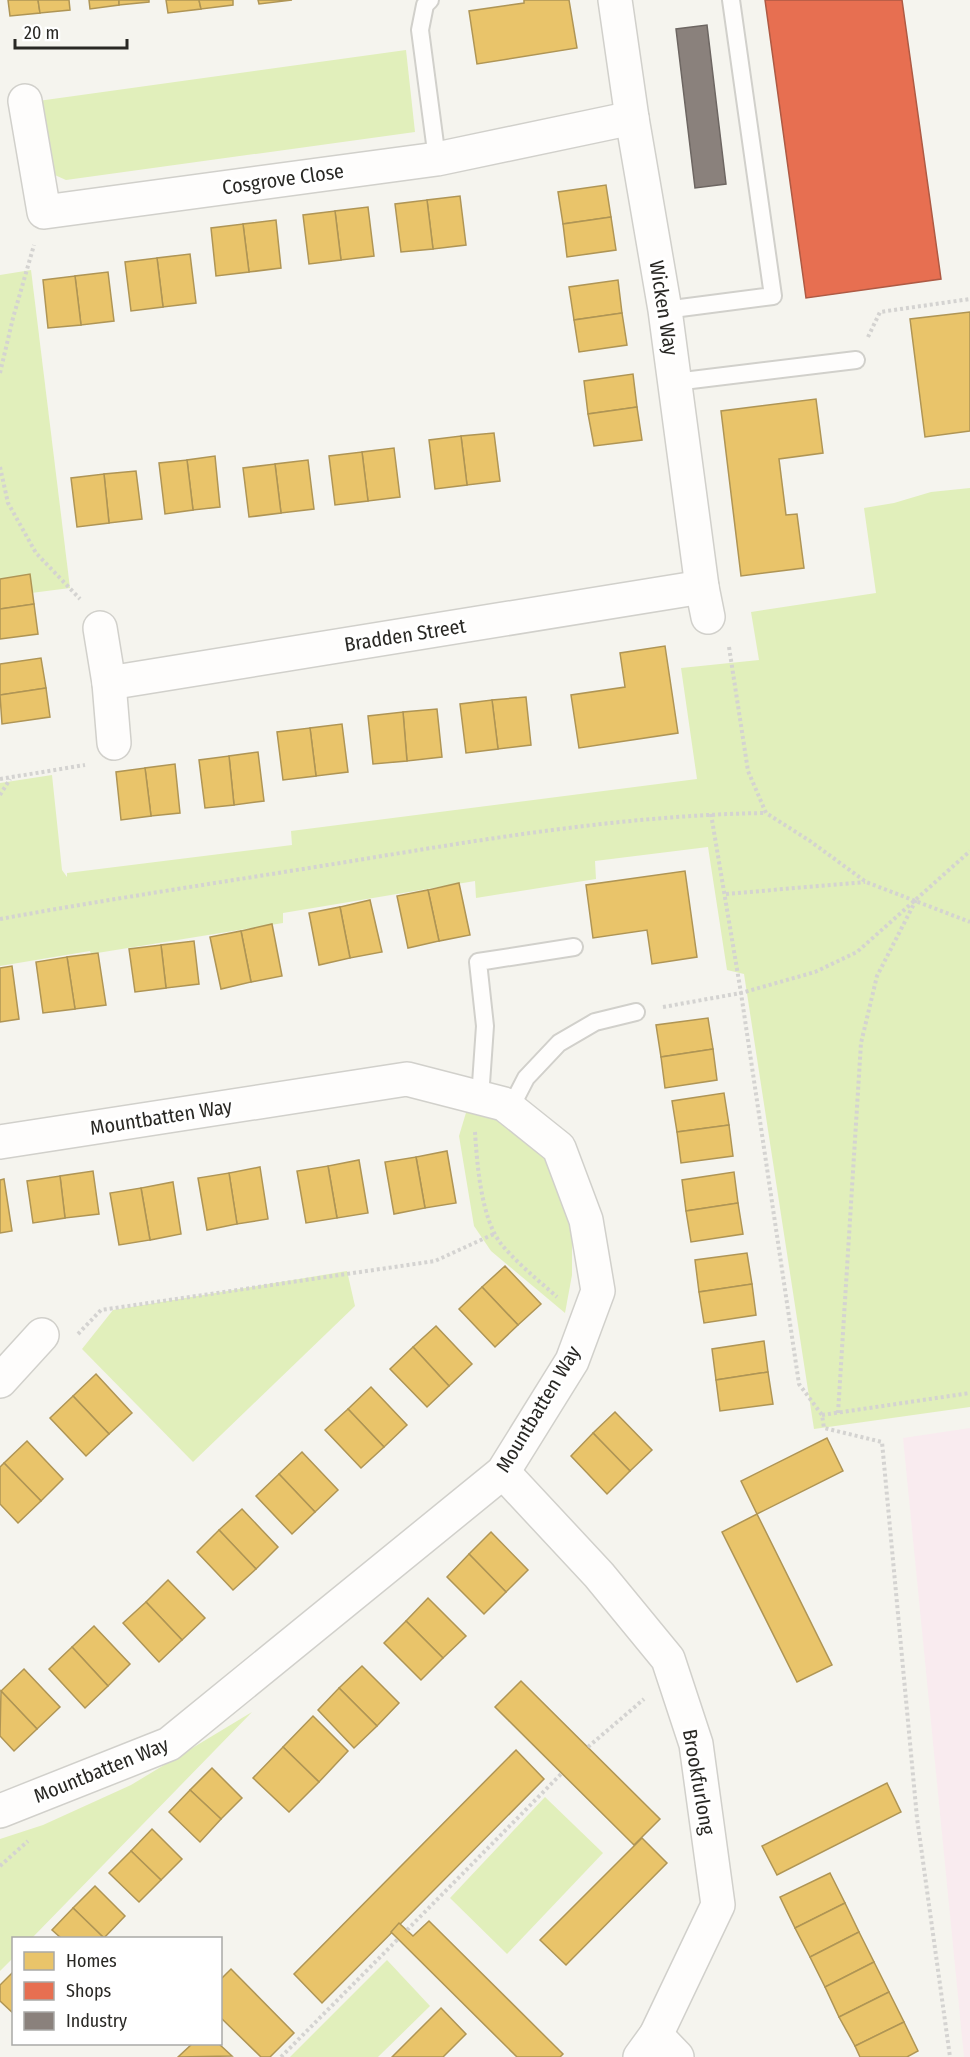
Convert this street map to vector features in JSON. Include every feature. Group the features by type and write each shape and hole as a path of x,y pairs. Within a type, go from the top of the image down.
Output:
{"street":[{"name":"Wicken Way","path":"615,0 632,118 665,310 705,602"},
{"path":"25,101 44,212"},
{"name":"Cosgrove Close","path":"44,212 437,159 632,118"},
{"name":"Bradden Street","path":"109,683 705,602"},
{"path":"100,628 109,683 114,743"},
{"name":"Mountbatten Way","path":"0,1142 407,1079 504,1104 559,1148 586,1220 598,1291 572,1361 503,1472 169,1744 0,1811"},
{"path":"0,1381 42,1335"},
{"name":"Brookfurlong","path":"503,1472 599,1575 668,1659 696,1744 718,1905 658,2050"}],"lane":[{"path":"430,0 425,5 420,30 437,159"},
{"path":"665,310 774,296 731,0"},
{"path":"675,382 856,360"},
{"path":"480,1098 485,1026 478,962 574,947"},
{"path":"510,1109 526,1078 559,1044 595,1022 636,1012"}],"path":[{"path":"0,373 13,318 44,212"},
{"path":"856,360 880,312 970,299"},
{"path":"0,467 8,503 36,552 88,607 100,628"},
{"path":"705,602 726,632 748,771 766,813"},
{"path":"0,779 117,759 114,743"},
{"path":"0,795 10,778"},
{"path":"0,919 428,848 635,819 766,813 810,841 866,882 970,921"},
{"path":"711,814 726,894 800,1384 822,1415 824,1428 882,1442 917,1818 950,2057"},
{"path":"636,1012 741,993 815,972 857,952 970,850"},
{"path":"726,894 866,882"},
{"path":"838,1413 861,1043 877,976 916,900"},
{"path":"480,1098 475,1131 479,1183 494,1234 531,1274 586,1323"},
{"path":"42,1335 71,1341 101,1310 435,1261 494,1234"},
{"path":"822,1415 970,1393"},
{"path":"588,1747 600,1734 674,1675"},
{"path":"406,1930 562,1773"},
{"path":"281,2057 398,1939"}],"shaded area":[{"path":"970,1428 970,2057 964,2057 903,1438"}],"green space":[{"path":"406,50 415,132 66,180 48,172 38,101"},
{"path":"31,270 70,588 0,597 0,275"},
{"path":"970,488 970,1407 814,1429 744,974 727,970 708,847 595,861 596,879 476,898 475,881 283,913 283,923 91,954 90,951 0,966 0,783 52,775 62,870 67,877 67,873 292,845 291,831 697,779 681,668 759,660 751,612 876,593 864,508 894,503 931,492"},
{"path":"468,1106 499,1116 539,1148 559,1185 572,1236 572,1275 565,1313 491,1251 474,1226 459,1136"},
{"path":"347,1271 355,1306 193,1462 82,1349 113,1310"},
{"path":"252,1712 33,1937 12,1937 12,1959 0,1971 0,1839 43,1825 131,1785"},
{"path":"545,1797 603,1853 507,1954 450,1898"},
{"path":"387,1960 430,2006 378,2057 290,2057"}],"building: Homes":[{"path":"8,0 38,0 40,13 10,16"},
{"path":"38,0 69,0 70,10 40,13"},
{"path":"89,0 119,0 119,5 90,9"},
{"path":"119,0 149,0 149,2 119,5"},
{"path":"166,0 199,0 201,9 168,13"},
{"path":"199,0 233,0 233,5 201,9"},
{"path":"258,0 292,0 259,4"},
{"path":"524,0 569,0 577,48 477,64 469,11 524,3"},
{"path":"606,185 611,217 563,224 558,192"},
{"path":"460,196 466,245 433,249 427,200"},
{"path":"427,200 433,249 401,252 395,204"},
{"path":"368,207 374,256 341,260 335,211"},
{"path":"335,211 341,260 309,264 303,215"},
{"path":"611,217 616,250 567,257 563,224"},
{"path":"276,220 281,268 249,272 243,224"},
{"path":"243,224 249,272 216,276 211,228"},
{"path":"190,254 196,303 163,307 157,258"},
{"path":"157,258 163,307 131,311 125,262"},
{"path":"108,272 114,321 81,325 75,276"},
{"path":"75,276 81,325 48,328 43,280"},
{"path":"618,280 622,313 574,320 569,287"},
{"path":"970,312 970,431 925,437 910,319"},
{"path":"622,313 627,345 579,352 574,320"},
{"path":"633,374 637,407 588,414 584,381"},
{"path":"816,399 823,453 779,459 786,515 797,514 804,568 741,576 721,411"},
{"path":"637,407 642,440 594,446 588,414"},
{"path":"494,433 500,481 467,485 461,436"},
{"path":"461,436 467,485 435,489 429,440"},
{"path":"394,448 400,497 368,501 362,452"},
{"path":"362,452 368,501 335,505 329,456"},
{"path":"215,456 220,507 193,510 187,460"},
{"path":"187,460 193,510 165,514 159,463"},
{"path":"308,460 314,509 281,513 275,464"},
{"path":"275,464 281,513 249,517 243,468"},
{"path":"136,471 142,519 109,523 104,474"},
{"path":"104,474 109,523 77,527 71,478"},
{"path":"30,574 34,604 0,609 0,579"},
{"path":"34,604 38,634 0,639 0,609"},
{"path":"665,646 678,733 579,748 571,695 625,687 620,653"},
{"path":"41,658 46,688 0,695 0,664"},
{"path":"46,688 50,717 2,724 0,695"},
{"path":"526,697 531,745 498,749 492,700"},
{"path":"492,700 498,749 466,753 460,704"},
{"path":"437,709 442,757 407,761 403,712"},
{"path":"403,712 407,761 373,764 368,716"},
{"path":"342,724 348,772 316,776 310,728"},
{"path":"310,728 316,776 283,780 277,732"},
{"path":"258,752 264,801 234,805 229,756"},
{"path":"229,756 234,805 205,808 199,760"},
{"path":"175,764 180,813 151,816 145,768"},
{"path":"145,768 151,816 121,820 116,772"},
{"path":"685,871 697,957 652,964 647,930 593,938 586,885"},
{"path":"459,883 470,935 439,941 428,890"},
{"path":"428,890 439,941 408,948 397,896"},
{"path":"370,900 382,952 350,958 340,907"},
{"path":"340,907 350,958 319,965 309,913"},
{"path":"272,924 282,976 251,982 241,931"},
{"path":"241,931 251,982 221,989 210,937"},
{"path":"194,941 199,984 166,988 161,945"},
{"path":"161,945 166,988 135,992 129,949"},
{"path":"98,953 106,1005 75,1009 67,957"},
{"path":"67,957 75,1009 43,1013 36,962"},
{"path":"12,966 19,1019 0,1022 0,968"},
{"path":"708,1018 713,1049 661,1057 656,1025"},
{"path":"713,1049 717,1080 665,1088 661,1057"},
{"path":"724,1093 729,1125 677,1132 672,1101"},
{"path":"729,1125 733,1156 681,1163 677,1132"},
{"path":"447,1151 456,1203 425,1208 416,1157"},
{"path":"416,1157 425,1208 394,1214 385,1162"},
{"path":"359,1160 368,1213 337,1218 328,1166"},
{"path":"328,1166 337,1218 306,1223 297,1171"},
{"path":"260,1167 268,1219 237,1224 229,1173"},
{"path":"93,1171 99,1214 65,1218 60,1176"},
{"path":"734,1172 738,1203 686,1211 682,1180"},
{"path":"229,1173 237,1224 207,1230 198,1178"},
{"path":"60,1176 65,1218 33,1223 27,1181"},
{"path":"4,1179 12,1231 0,1233 0,1180"},
{"path":"173,1182 181,1234 150,1240 141,1188"},
{"path":"141,1188 150,1240 119,1245 110,1193"},
{"path":"738,1203 743,1234 691,1242 686,1211"},
{"path":"747,1253 752,1284 699,1292 695,1260"},
{"path":"505,1266 541,1304 518,1325 482,1287"},
{"path":"752,1284 756,1315 704,1323 699,1292"},
{"path":"482,1287 518,1325 495,1347 459,1309"},
{"path":"436,1326 472,1364 449,1386 413,1347"},
{"path":"764,1341 768,1372 716,1380 712,1349"},
{"path":"413,1347 449,1386 427,1407 390,1369"},
{"path":"768,1372 773,1404 720,1411 716,1380"},
{"path":"96,1374 132,1413 109,1434 73,1396"},
{"path":"371,1387 407,1425 384,1447 348,1409"},
{"path":"73,1396 109,1434 86,1456 50,1418"},
{"path":"348,1409 384,1447 361,1468 325,1430"},
{"path":"615,1412 652,1450 630,1471 593,1433"},
{"path":"593,1433 630,1471 607,1494 571,1456"},
{"path":"827,1438 843,1471 757,1514 741,1481"},
{"path":"27,1441 63,1479 41,1501 4,1463"},
{"path":"302,1452 338,1490 315,1512 279,1474"},
{"path":"4,1463 41,1501 18,1523 0,1504 0,1467"},
{"path":"279,1474 315,1512 292,1534 256,1496"},
{"path":"242,1509 278,1547 256,1569 219,1530"},
{"path":"757,1514 832,1665 797,1682 722,1532"},
{"path":"219,1530 256,1569 233,1590 197,1552"},
{"path":"491,1532 528,1570 506,1592 469,1554"},
{"path":"469,1554 506,1592 484,1614 447,1577"},
{"path":"168,1580 205,1618 182,1640 146,1602"},
{"path":"428,1598 466,1636 443,1658 406,1621"},
{"path":"146,1602 182,1640 159,1662 123,1623"},
{"path":"406,1621 443,1658 421,1680 384,1643"},
{"path":"94,1626 130,1664 108,1686 72,1647"},
{"path":"72,1647 108,1686 85,1708 49,1669"},
{"path":"362,1666 399,1703 377,1726 339,1688"},
{"path":"24,1669 60,1707 37,1729 1,1691"},
{"path":"521,1681 660,1819 634,1845 495,1707"},
{"path":"339,1688 377,1726 354,1748 318,1710"},
{"path":"1,1691 37,1729 14,1751 0,1736"},
{"path":"313,1716 348,1751 319,1782 283,1747"},
{"path":"283,1747 319,1782 289,1812 253,1778"},
{"path":"516,1750 544,1779 322,2003 294,1974"},
{"path":"212,1768 242,1798 221,1819 190,1790"},
{"path":"887,1783 901,1812 777,1875 762,1846"},
{"path":"190,1790 221,1819 200,1842 169,1812"},
{"path":"152,1829 182,1859 161,1880 131,1851"},
{"path":"642,1838 667,1863 566,1965 540,1940"},
{"path":"131,1851 161,1880 139,1902 109,1873"},
{"path":"830,1873 845,1903 795,1928 780,1897"},
{"path":"95,1886 125,1916 103,1937 73,1908"},
{"path":"845,1903 859,1932 810,1957 795,1928"},
{"path":"73,1908 103,1937 60,1937 52,1930"},
{"path":"429,1921 563,2054 560,2057 517,2057 391,1932 399,1923 413,1936"},
{"path":"859,1932 874,1962 825,1987 810,1957"},
{"path":"874,1962 889,1992 839,2017 825,1987"},
{"path":"231,1969 294,2033 270,2057 261,2057 222,2019 222,1978"},
{"path":"12,1973 12,2012 0,2001 0,1985"},
{"path":"889,1992 904,2022 855,2046 839,2017"},
{"path":"441,2008 466,2034 443,2057 392,2057"},
{"path":"904,2022 918,2051 907,2057 860,2057 855,2046"},
{"path":"191,2045 220,2045 232,2056 178,2057"}],"building: Shops":[{"path":"765,0 902,0 941,279 806,298"}],"building: Industry":[{"path":"707,25 726,184 695,188 676,29"}]}
